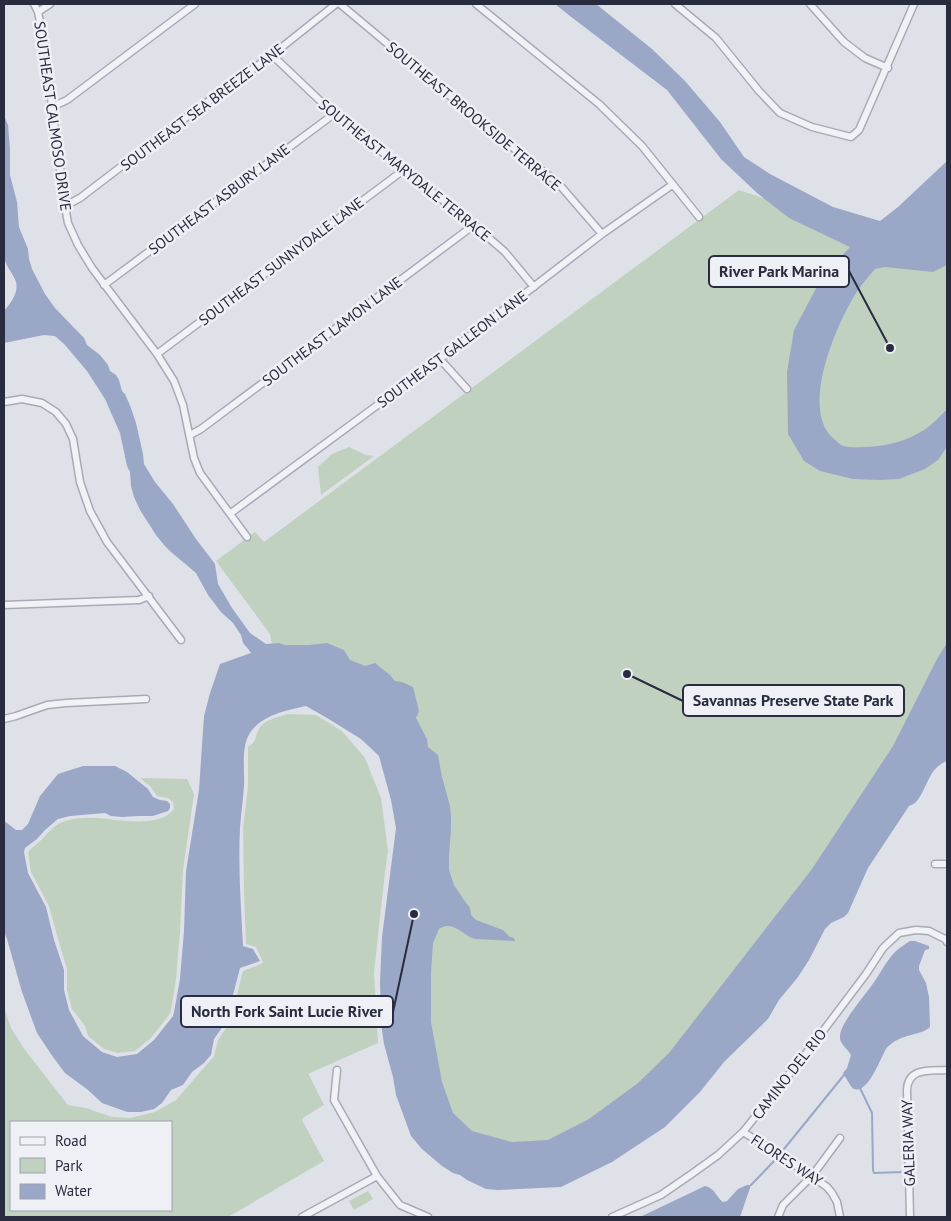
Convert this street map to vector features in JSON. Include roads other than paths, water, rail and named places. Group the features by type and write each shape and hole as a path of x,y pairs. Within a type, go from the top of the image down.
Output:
{"street":[{"name":"SOUTHEAST CALMOSO DRIVE","path":"34,4 38,12 46,51 68,223 78,245 92,268 157,354 174,381 183,404 194,458 200,473 247,537"},
{"path":"38,12 50,4"},
{"path":"52,107 67,100 195,4"},
{"name":"SOUTHEAST SEA BREEZE LANE","path":"65,206 80,198 272,55 336,4"},
{"name":"SOUTHEAST BROOKSIDE TERRACE","path":"340,4 558,183 602,234"},
{"path":"476,4 599,104 642,146 699,218"},
{"path":"675,4 716,38 780,113 812,127 851,137 859,130 888,68 914,4"},
{"path":"810,4 844,42 865,58 888,68"},
{"name":"SOUTHEAST MARYDALE TERRACE","path":"272,55 334,114 405,169 505,252 534,287"},
{"name":"SOUTHEAST ASBURY LANE","path":"104,285 334,114"},
{"name":"SOUTHEAST SUNNYDALE LANE","path":"157,354 405,169"},
{"name":"SOUTHEAST GALLEON LANE","path":"231,513 440,359 602,234 672,185"},
{"name":"SOUTHEAST LAMON LANE","path":"190,436 474,225"},
{"path":"440,359 467,390"},
{"path":"4,402 22,399 42,403 56,412 66,424 73,439 80,482 90,511 107,542 181,640"},
{"path":"4,604 139,600 149,596"},
{"path":"4,719 47,705 146,699"},
{"path":"935,864 947,864"},
{"name":"CAMINO DEL RIO","path":"612,1217 661,1195 718,1155 743,1132 811,1047 866,974 883,948 899,934 916,930 929,931 946,938"},
{"path":"337,1070 334,1100 377,1176 400,1205 428,1217"},
{"name":"GALERIA WAY","path":"910,1217 908,1082 911,1076 920,1072 947,1070"},
{"name":"FLORES WAY","path":"743,1132 827,1187 837,1202 840,1217"},
{"path":"778,1217 784,1205 812,1176 840,1138"},
{"path":"302,1217 377,1176"}],"water":[{"path":"555,4 596,4 652,49 685,81 720,122 744,157 770,174 833,207 880,221 898,207 947,161 947,265 933,272 885,267 875,269 858,290 841,322 832,343 820,387 820,408 824,426 834,439 843,446 866,447 882,445 911,437 927,428 947,409 947,447 938,460 925,469 899,479 879,480 853,479 820,471 804,461 788,434 787,372 794,330 822,277 850,247 789,218 757,193 721,159 667,90"},
{"path":"4,110 8,125 10,175 17,202 19,227 28,249 32,269 45,294 55,308 84,338 87,345 100,355 110,371 119,380 136,423 144,464 215,564 218,584 232,608 250,633 266,644 308,645 327,643 344,650 350,660 365,666 375,663 395,681 413,687 419,711 416,718 427,739 428,747 438,755 450,806 449,870 454,885 470,908 471,915 476,920 503,930 510,937 514,938 515,941 475,939 454,927 447,926 439,929 433,943 431,1022 442,1082 453,1113 472,1131 512,1142 548,1140 589,1119 638,1083 669,1053 812,869 893,746 947,643 947,761 936,768 920,797 909,806 868,868 848,913 825,929 809,960 779,1000 768,1019 724,1062 700,1092 665,1127 612,1162 561,1187 486,1189 442,1166 422,1149 411,1136 396,1095 381,1023 382,937 396,828 391,800 379,756 361,739 306,706 284,711 263,720 248,736 244,750 244,786 239,843 243,946 253,949 260,961 240,968 226,1022 214,1039 211,1055 192,1072 183,1085 171,1090 162,1103 154,1109 141,1112 127,1112 102,1103 65,1073 37,1033 22,992 4,932 4,821 16,830 22,830 28,824 40,796 58,774 83,766 115,766 127,772 148,789 153,797 167,801 170,804 168,811 153,816 122,817 111,816 105,813 58,819 25,848 24,852 28,873 46,907 64,970 64,990 69,1010 83,1036 102,1052 117,1057 137,1054 154,1040 173,1016 174,1012 180,979 186,871 199,790 204,716 210,693 220,664 251,653 243,643 241,635 233,623 221,612 208,595 196,573 164,545 140,510 131,486 130,472 120,433 105,399 87,371 55,336 44,335 4,343 4,311 13,298 17,286 4,257"},
{"path":"910,941 929,946 929,949 925,950 919,970 926,983 929,997 930,1027 927,1030 901,1038 891,1044 886,1049 869,1081 859,1089 854,1089 843,1073 847,1068 851,1055 841,1042 841,1031 848,1017 891,957"},
{"path":"751,1185 740,1217 640,1217 705,1186 711,1189 723,1202 727,1201 738,1189"}],"waterway":[{"path":"784,1149 844,1075"},
{"path":"860,1088 872,1113 874,1173 904,1172"},
{"path":"751,1185 776,1159"}],"place":[{"name":"River Park Marina","path":"890,348"},
{"name":"Savannas Preserve State Park","path":"627,674"},
{"name":"North Fork Saint Lucie River","path":"414,914"}]}
